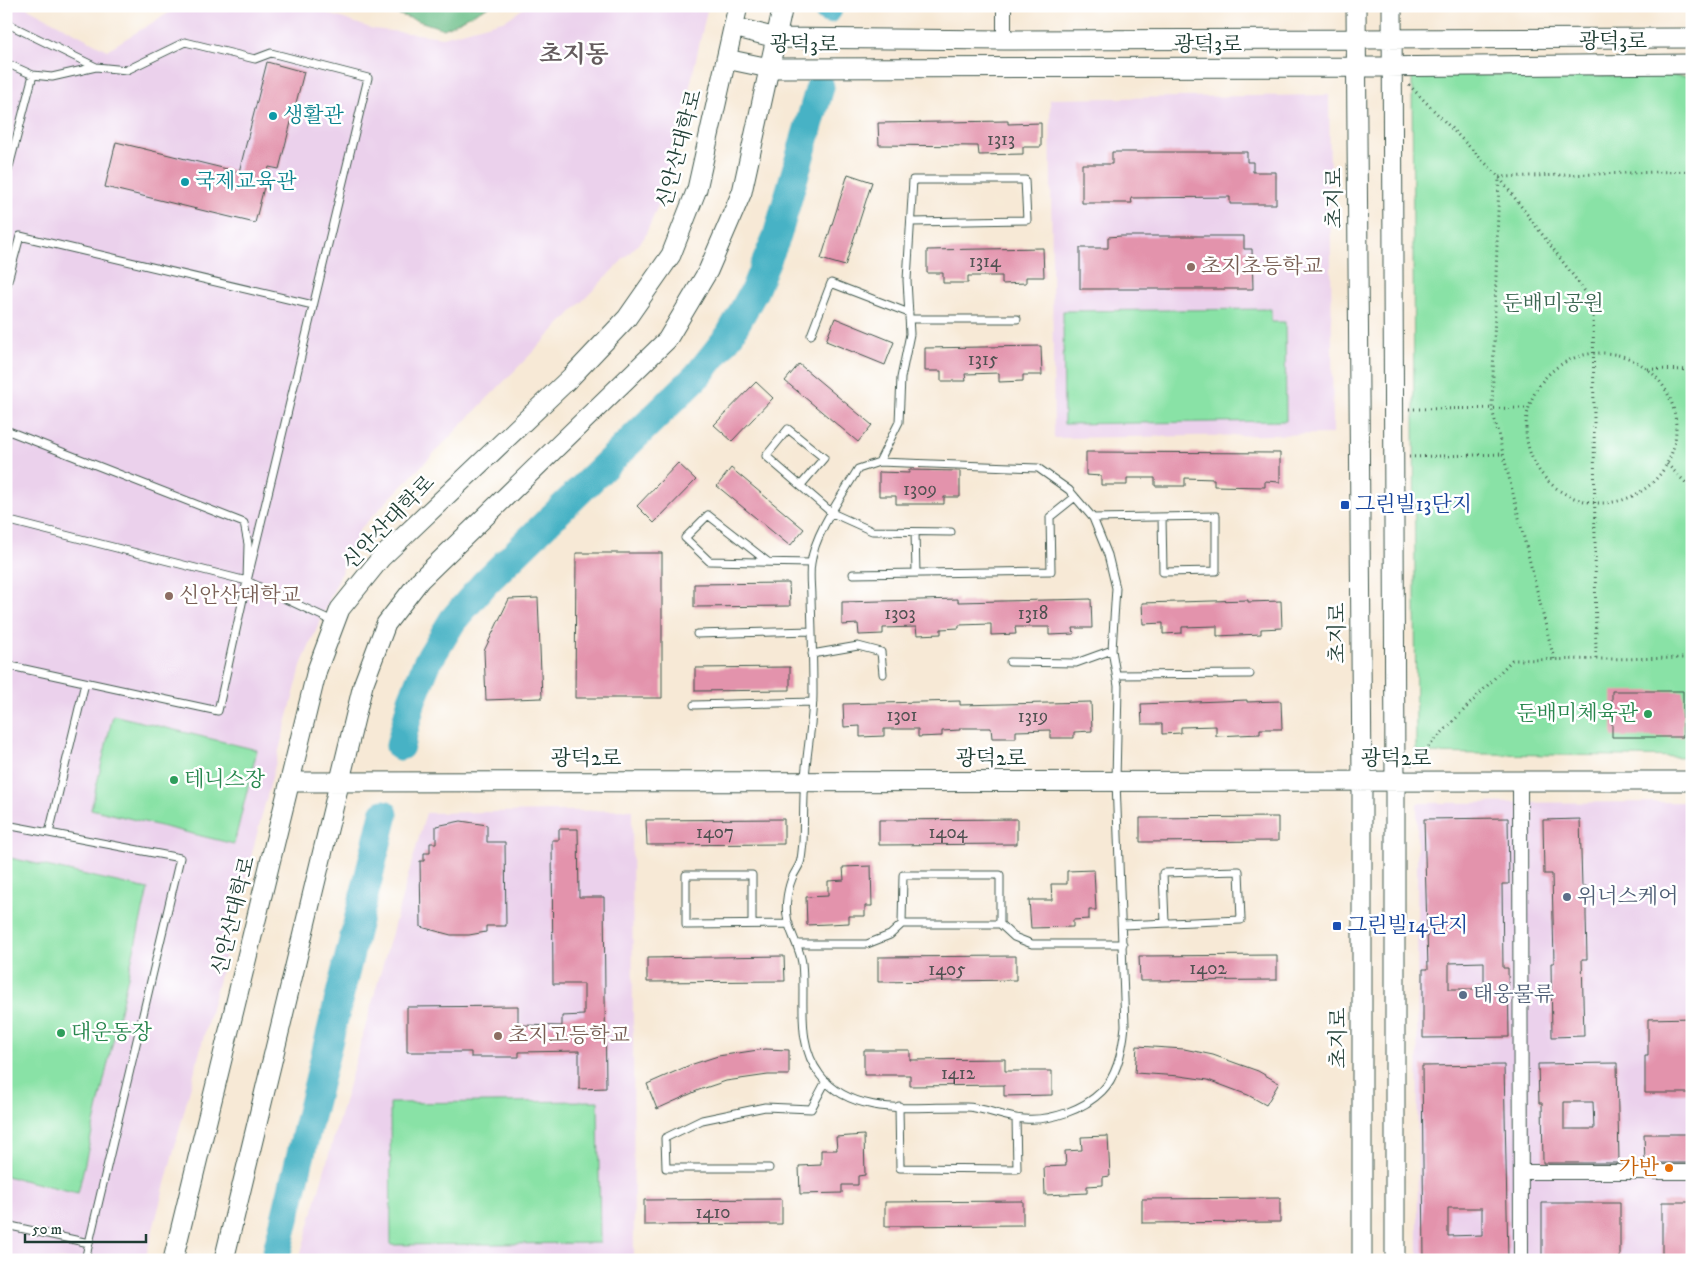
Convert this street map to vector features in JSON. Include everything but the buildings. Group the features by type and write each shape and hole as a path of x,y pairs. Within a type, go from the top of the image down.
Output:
{"street":[{"name":"신안산대학로","path":"173,1260 317,670 340,609 381,558 571,377 627,318 671,255 696,189 738,6"},
{"path":"224,1260 363,685 386,624 420,580 667,340 708,270 742,192 783,6"},
{"path":"1004,6 1004,40"},
{"name":"초지로","path":"1356,6 1362,781 1362,1260"},
{"path":"1392,6 1395,1260"},
{"name":"광덕3로","path":"734,27 776,38 1004,40 1692,38"},
{"name":"광덕3로","path":"726,59 769,68 1356,67 1692,64"},
{"path":"1520,781 1521,1260"},
{"name":"광덕2로","path":"290,782 1692,781"},
{"path":"1521,1172 1692,1172"}],"lane":[{"path":"6,23 96,67"},
{"path":"6,63 33,75 52,77 96,67 127,70 185,42 255,59 271,53 368,78 247,581 218,712 6,666"},
{"path":"6,178 33,75"},
{"path":"879,462 899,422 901,378 910,334 908,280 913,180 1025,180 1026,220 912,222"},
{"path":"6,288 20,236 313,305"},
{"path":"811,335 831,283 909,316 1017,319"},
{"path":"801,485 824,458 788,429 766,456 832,513 872,531 950,532"},
{"path":"6,430 244,523 248,544 247,581"},
{"path":"879,462 1038,468 1069,490 1092,518 1108,556 1116,588 1112,650 1118,686 1116,781 1125,1026 1123,1046 1115,1070 1103,1090 1074,1110 1052,1117 1026,1120 1002,1116 970,1107 880,1106 849,1098 826,1081 813,1064 807,1052 803,1036 802,961 787,917 791,879 800,863 804,781 812,702 811,562 820,532 858,469 879,462"},
{"path":"853,574 1051,571 1050,517 1075,497"},
{"path":"768,562 708,514 685,538 709,561 768,562 811,562"},
{"path":"1092,518 1216,516 1216,571 1163,572 1162,517"},
{"path":"6,520 247,581 335,622"},
{"path":"915,532 916,573"},
{"path":"696,634 812,631"},
{"path":"812,654 858,646 881,652 883,674"},
{"path":"1010,662 1076,663 1112,650"},
{"path":"1116,675 1250,674"},
{"path":"49,833 85,683"},
{"path":"694,705 812,702"},
{"path":"6,825 180,858 85,1260"},
{"path":"1122,925 1241,920 1239,870 1163,873 1165,923"},
{"path":"752,924 752,875 686,875 686,925 790,924"},
{"path":"902,924 903,875 1000,875 1000,924"},
{"path":"797,944 867,944 890,934 902,924 1000,924 1014,938 1032,944 1123,944"},
{"path":"769,1168 666,1168 665,1138 702,1120 765,1107 812,1109 826,1081"},
{"path":"900,1106 900,1168 1017,1169 1016,1118"},
{"path":"6,1225 89,1243"}],"path":[{"path":"1391,66 1498,177 1593,302 1596,659"},
{"path":"1498,177 1692,171"},
{"path":"1498,177 1492,408 1554,660"},
{"path":"1589,353 1614,353 1638,362 1647,369 1658,378 1672,400 1677,424 1674,449 1663,472 1645,490 1622,501 1595,503 1572,498 1551,485 1536,466 1527,444 1526,419 1532,396 1546,376 1566,361 1589,353"},
{"path":"1647,369 1692,370"},
{"path":"1393,409 1529,408"},
{"path":"1393,457 1503,454"},
{"path":"1667,464 1692,489"},
{"path":"1395,781 1512,660 1692,658"}],"shaded area":[{"name":"신안산대학교","path":"6,6 24,6 107,50 180,6 306,6 373,29 443,37 506,20 527,6 708,6 668,183 644,238 360,529 302,663 145,1260 6,1260"},
{"name":"초지초등학교","path":"1329,95 1333,434 1054,438 1050,99"},
{"path":"1692,802 1692,1260 1418,1260 1417,803"},
{"name":"초지고등학교","path":"632,810 634,1260 299,1260 426,813"}],"green space":[{"path":"372,6 489,6 444,29"},
{"name":"둔배미공원","path":"1412,74 1692,76 1692,757 1416,753"},
{"path":"1271,309 1271,322 1285,322 1286,421 1064,424 1063,311"},
{"name":"테니스장","path":"113,715 257,750 234,844 91,809"},
{"name":"대운동장","path":"6,857 148,889 78,1193 6,1176"},
{"path":"598,1101 600,1243 391,1245 390,1103"}],"waterway":[{"path":"400,746 412,700 427,663 453,620 485,583 698,375 729,336 754,291 777,236 820,87"},
{"path":"275,1260 384,814"}],"place":[{"name":"생활관","path":"273,116"},
{"name":"국제교육관","path":"185,182"},
{"name":"초지초등학교","path":"1191,267"},
{"name":"그린빌13단지","path":"1345,505"},
{"name":"신안산대학교","path":"169,596"},
{"name":"둔배미체육관","path":"1648,714"},
{"name":"테니스장","path":"174,780"},
{"name":"위너스케어","path":"1567,897"},
{"name":"그린빌14단지","path":"1337,926"},
{"name":"태웅물류","path":"1463,995"},
{"name":"대운동장","path":"61,1033"},
{"name":"초지고등학교","path":"498,1036"},
{"name":"가반","path":"1669,1168"}],"district":[{"name":"초지동","path":"574,55"}]}
